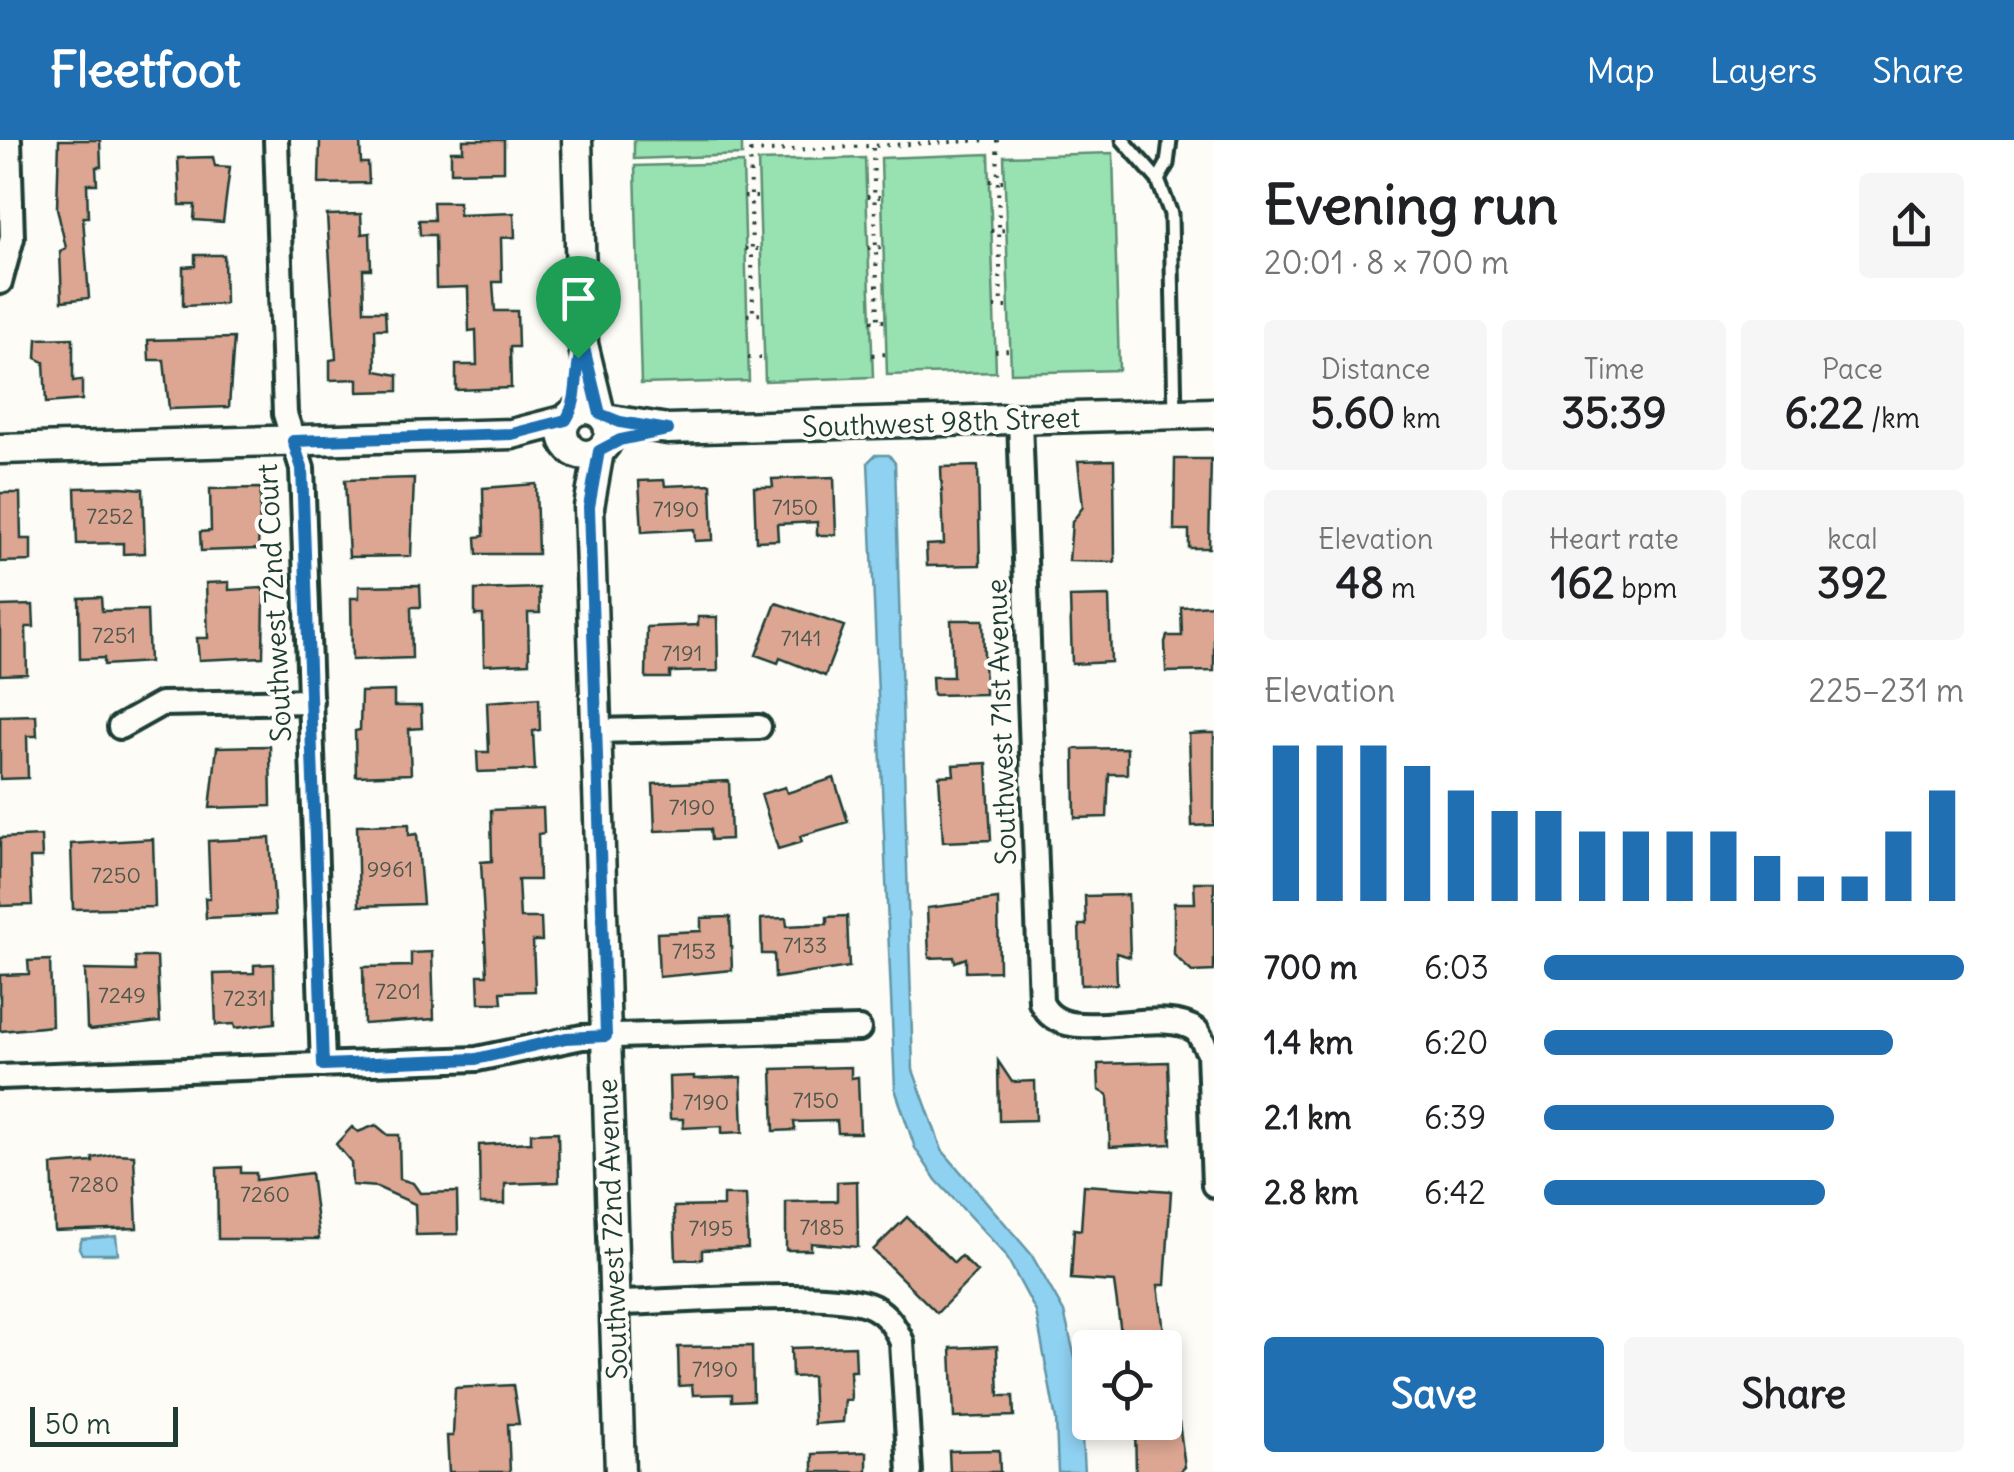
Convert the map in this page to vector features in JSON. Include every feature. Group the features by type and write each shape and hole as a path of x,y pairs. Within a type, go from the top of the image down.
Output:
{"street":[{"path":"0,282 12,238 9,140"},
{"name":"Southwest 72nd Court","path":"276,140 285,414 302,468 323,1065"},
{"name":"Southwest 72nd Avenue","path":"576,140 586,433 582,495 589,507 620,1472"},
{"name":"Southwest 98th Street","path":"0,449 1214,413"},
{"name":"Southwest 71st Avenue","path":"1020,420 1041,1002 1052,1019 1078,1024 1188,1024 1206,1042 1214,1185"},
{"path":"120,728 161,704 311,700"},
{"path":"597,731 759,727"},
{"path":"0,1077 476,1059 566,1038 859,1029"},
{"path":"614,1303 834,1298 871,1305 894,1326 906,1362 910,1472"}],"lane":[{"path":"1123,140 1158,180 1172,230 1176,415"},
{"path":"1158,180 1168,164 1170,140"}],"path":[{"path":"750,140 750,315 763,314"},
{"path":"878,320 870,197 880,140"},
{"path":"750,152 993,140 998,181 1001,308"},
{"path":"990,181 1005,181"},
{"path":"744,197 759,197"},
{"path":"870,197 882,197"},
{"path":"992,231 1007,230"},
{"path":"871,248 884,247"},
{"path":"745,249 761,249"},
{"path":"994,308 1009,307"},
{"path":"871,320 886,320"},
{"path":"995,351 1010,350"},
{"path":"872,354 886,354"},
{"path":"748,358 764,358"}],"green space":[{"path":"634,140 742,140 742,155 634,159"},
{"path":"1113,153 1119,370 1011,373 1004,156"},
{"path":"989,154 996,372 887,375 881,158"},
{"path":"865,158 873,377 765,381 758,161"},
{"path":"743,163 749,381 641,384 635,166"}],"water":[{"path":"875,455 889,455 895,463 913,1070 942,1150 1031,1254 1064,1312 1072,1346 1072,1440 1082,1440 1084,1472 1058,1472 1056,1420 1036,1312 1005,1254 936,1180 915,1148 895,1089 868,462"},
{"path":"116,1236 118,1254 82,1254 79,1248 82,1239"}],"building":[{"path":"59,140 100,140 101,167 96,167 97,184 87,184 88,217 83,217 89,298 62,301 60,251 66,248 57,208"},
{"path":"320,140 360,140 361,163 368,163 369,183 319,184"},
{"path":"463,140 504,140 504,171 451,172 451,151 463,151"},
{"path":"213,157 215,166 230,167 223,222 194,220 195,205 180,205 178,158"},
{"path":"433,202 459,202 459,215 514,213 515,237 501,238 502,282 493,282 495,311 517,311 518,347 510,347 511,388 456,390 456,365 477,365 476,330 469,331 468,287 436,288 435,235 420,235 419,220 434,220"},
{"path":"361,214 362,234 370,233 371,269 363,269 364,311 385,311 386,329 375,329 376,371 398,375 398,391 358,392 358,379 330,380 330,360 336,359 327,215"},
{"path":"195,255 224,255 225,304 183,306 183,267 195,266"},
{"path":"73,338 73,381 82,380 82,400 46,403 44,362 36,358 37,339"},
{"path":"234,338 229,407 169,409 164,360 149,360 148,340"},
{"path":"1175,459 1211,459 1209,548 1189,548 1189,530 1174,530"},
{"path":"1114,460 1115,562 1069,561 1072,522 1083,507 1078,461"},
{"path":"978,466 980,565 927,566 926,545 944,544 941,467"},
{"path":"834,477 836,535 817,535 817,522 777,524 778,540 756,541 754,487 773,487 772,479"},
{"path":"414,478 411,556 349,557 345,480"},
{"path":"664,480 665,486 711,484 713,540 695,541 694,529 642,532 639,481"},
{"path":"536,484 538,554 477,554 476,537 484,536 483,488"},
{"path":"75,488 143,489 145,553 123,554 123,543 77,544"},
{"path":"261,488 258,549 201,551 200,532 211,531 210,489"},
{"path":"0,493 20,493 21,539 31,539 31,561 0,562"},
{"path":"229,582 229,590 262,588 263,657 199,660 197,638 208,638 206,583"},
{"path":"420,585 421,607 411,607 412,658 352,660 351,598 359,598 359,586"},
{"path":"539,588 540,613 528,613 529,663 484,665 483,615 475,615 475,590"},
{"path":"1109,596 1111,662 1072,664 1070,597"},
{"path":"101,597 102,611 147,610 149,662 104,665 104,658 80,659 79,598"},
{"path":"776,603 844,626 825,676 780,658 778,663 756,655"},
{"path":"33,605 34,627 26,627 27,674 0,675 0,606"},
{"path":"1214,605 1214,671 1166,672 1165,642 1167,636 1182,636 1181,607"},
{"path":"698,617 717,617 718,671 670,672 670,678 646,678 647,627 698,625"},
{"path":"951,620 983,620 985,694 933,695 932,677 953,677"},
{"path":"394,691 394,706 421,706 422,728 409,729 411,774 356,776 355,731 360,730 361,692"},
{"path":"539,698 540,730 533,731 535,770 478,772 477,752 489,752 487,702"},
{"path":"36,715 37,736 27,736 28,778 0,779 0,716"},
{"path":"1214,733 1214,825 1192,826 1189,734"},
{"path":"270,746 271,806 210,808 217,747"},
{"path":"1127,748 1127,774 1109,774 1107,817 1075,818 1074,749"},
{"path":"987,763 991,840 943,842 939,776 954,775 953,765"},
{"path":"834,778 848,822 800,836 802,842 778,849 761,794 785,787 787,793"},
{"path":"729,781 731,839 711,840 710,829 655,831 653,784"},
{"path":"543,808 544,833 538,834 539,880 518,880 520,918 541,918 542,941 533,941 535,991 501,992 502,1003 479,1003 478,975 487,975 481,862 492,861 491,810"},
{"path":"409,824 409,835 417,834 423,904 359,906 357,825"},
{"path":"41,836 42,858 30,858 32,905 0,906 0,838"},
{"path":"270,838 275,915 206,918 205,898 210,898 208,841"},
{"path":"153,839 155,907 73,909 71,844"},
{"path":"1194,882 1214,882 1214,971 1192,972 1174,955 1174,903 1195,903"},
{"path":"1128,895 1130,957 1116,953 1117,984 1081,985 1079,925 1086,925 1085,896"},
{"path":"998,899 999,971 966,972 966,958 955,962 954,957 929,958 927,908"},
{"path":"847,916 849,967 775,978 774,954 762,954 761,919 786,918 787,926 827,924 827,917"},
{"path":"730,917 732,970 659,977 657,933 701,931 701,918"},
{"path":"432,952 434,1019 364,1024 363,967 411,966 411,953"},
{"path":"135,957 157,957 160,1022 91,1030 87,1027 85,970 136,971"},
{"path":"50,960 52,1026 0,1031 0,975 29,974 28,961"},
{"path":"274,964 275,1023 235,1028 234,1024 216,1025 214,974 254,973 254,965"},
{"path":"998,1061 1012,1082 1035,1081 1036,1120 999,1121"},
{"path":"1168,1062 1171,1144 1110,1147 1108,1095 1099,1090 1098,1064"},
{"path":"851,1067 851,1078 858,1077 860,1133 838,1133 837,1121 794,1122 795,1130 774,1131 772,1069"},
{"path":"669,1077 741,1077 743,1132 722,1133 722,1126 683,1128 683,1119 670,1119"},
{"path":"376,1125 388,1135 399,1135 400,1179 413,1183 420,1193 457,1192 458,1234 416,1235 415,1204 377,1187 352,1185 351,1162 336,1144 352,1127 358,1132"},
{"path":"558,1132 559,1182 505,1184 505,1204 480,1204 479,1145 531,1142 531,1133"},
{"path":"134,1155 137,1228 55,1231 52,1165 93,1162 93,1158"},
{"path":"241,1167 241,1173 256,1173 256,1180 311,1173 319,1239 218,1239 217,1168"},
{"path":"857,1181 858,1247 811,1243 811,1250 786,1250 786,1202 837,1201 837,1182"},
{"path":"1084,1185 1171,1191 1165,1285 1158,1285 1164,1330 1121,1330 1114,1282 1071,1279 1074,1229 1081,1230"},
{"path":"723,1195 746,1195 748,1248 702,1250 702,1259 676,1260 674,1207 723,1206"},
{"path":"907,1217 954,1263 961,1256 977,1272 937,1313 873,1250"},
{"path":"752,1346 753,1400 732,1401 732,1394 693,1395 692,1385 679,1386 678,1347"},
{"path":"855,1346 856,1371 850,1371 851,1400 845,1400 843,1422 814,1424 812,1376 792,1377 791,1348"},
{"path":"997,1346 999,1396 1013,1396 1014,1416 954,1418 951,1348"},
{"path":"513,1385 519,1424 508,1424 510,1472 449,1472 447,1436 453,1436 455,1388"},
{"path":"1135,1440 1181,1440 1185,1467 1180,1472 1136,1472"},
{"path":"999,1450 1000,1472 950,1472 949,1451"},
{"path":"867,1452 867,1472 813,1472 813,1454"}],"route":[{"path":"583,344 590,359 594,400 605,419 668,430 620,440 599,451 589,507 606,1036 566,1038 476,1059 323,1065 302,468 293,441 512,434 554,424 570,416 576,395 578,358 583,344"}]}
